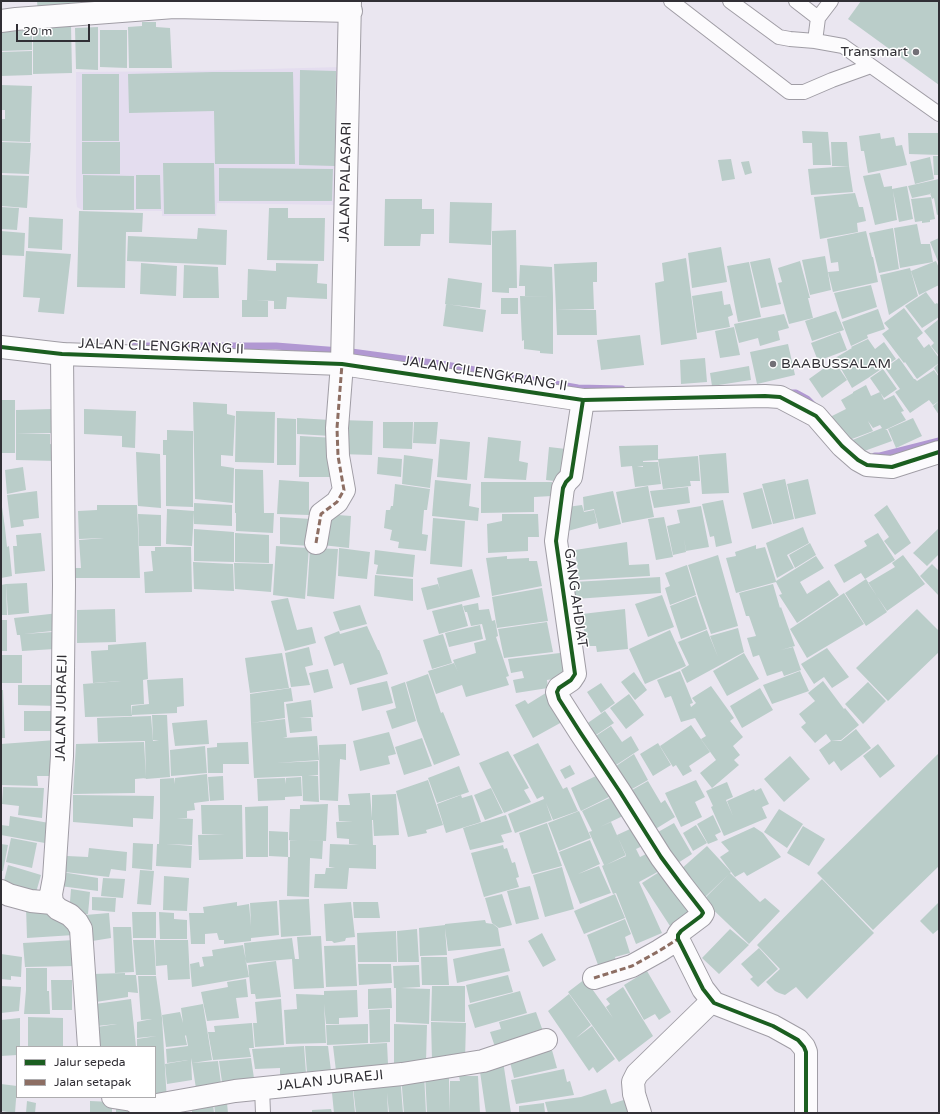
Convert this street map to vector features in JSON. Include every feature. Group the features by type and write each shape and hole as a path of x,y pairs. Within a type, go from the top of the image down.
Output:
{"street":[{"path":"1,21 174,7 351,6"},
{"name":"JALAN PALASARI","path":"316,543 321,514 337,502 344,490 338,456 337,428 342,364 351,6"},
{"name":"JALAN CILENGKRANG II","path":"1,347 62,354 342,364 582,400 765,396 780,397 816,416 842,446 858,460 867,465 892,467 939,452"},
{"name":"JALAN JURAEJI","path":"52,903 51,894 54,878 62,756 64,577 62,354"},
{"name":"GANG AHDIAT","path":"582,400 571,477 563,488 556,541 574,674 571,680 559,688 557,692 580,732 661,857 702,911 703,914 701,916 681,931 678,935 678,939"},
{"path":"1,891 9,895 31,901 52,903 58,909 70,915 81,929 89,1046"},
{"path":"594,978 632,966 659,952 678,939 703,989 714,1003 773,1026 798,1040 804,1047 806,1052 806,1113"},
{"path":"640,1113 634,1094 633,1082 637,1074 712,1001"},
{"name":"JALAN JURAEJI","path":"119,1098 132,1100 141,1106 151,1106 235,1091 402,1074 484,1061 546,1040"}],"lane":[{"path":"671,1 789,92 804,92 871,66"},
{"path":"730,1 778,37 844,46 939,114"},
{"path":"796,1 818,18"},
{"path":"815,41 818,18 831,1"},
{"path":"262,1088 263,1113"}],"shaded area":[{"path":"341,67 334,205 217,203 216,216 162,216 162,211 82,210 77,207 76,72 194,71"}],"building":[{"path":"37,1 79,1 80,11 38,13"},
{"name":"Transmart","path":"861,1 939,1 939,85 848,19"},
{"path":"142,22 156,22 156,27 170,28 172,68 129,68 128,27 142,26"},
{"path":"71,25 72,73 33,74 33,26"},
{"path":"98,27 98,70 76,69 75,28"},
{"path":"32,30 32,50 1,51 1,32"},
{"path":"100,30 127,30 127,68 100,67"},
{"path":"32,51 32,75 1,76 1,52"},
{"path":"300,70 336,71 335,166 299,165"},
{"path":"293,72 295,164 215,164 214,111 129,113 128,74"},
{"path":"82,74 119,74 119,141 82,141"},
{"path":"1,85 32,86 30,142 1,141 1,119 5,119 5,110 1,110"},
{"path":"802,131 828,132 831,165 813,165 812,143 803,143"},
{"path":"880,133 881,139 894,137 896,146 902,145 907,165 868,173 864,151 861,151 859,136"},
{"path":"908,133 939,133 939,155 909,154"},
{"path":"1,142 31,143 29,174 1,173"},
{"path":"82,142 120,142 120,174 82,174"},
{"path":"831,142 847,142 849,166 832,166"},
{"path":"933,156 939,156 939,175 934,175"},
{"path":"930,157 934,179 915,184 910,162"},
{"path":"731,159 735,179 722,181 718,160"},
{"path":"749,161 752,173 745,175 741,162"},
{"path":"163,163 214,163 215,214 164,214"},
{"path":"849,166 853,192 811,195 808,169"},
{"path":"219,168 333,169 332,201 219,201"},
{"path":"880,173 884,187 892,186 892,189 907,186 913,219 899,222 893,191 897,220 875,225 863,176"},
{"path":"1,175 29,176 27,208 1,206"},
{"path":"83,175 134,176 134,210 83,210"},
{"path":"136,175 160,175 161,209 136,209"},
{"path":"939,179 939,214 937,215 934,198 932,199 930,194 912,198 908,186"},
{"path":"855,193 859,207 863,207 866,221 857,223 858,232 820,239 814,197"},
{"path":"931,197 935,219 930,220 930,222 915,222 911,199"},
{"path":"385,199 422,199 422,209 434,209 434,234 421,234 420,246 384,246"},
{"path":"450,202 492,203 491,245 449,243"},
{"path":"1,207 19,208 17,230 1,229"},
{"path":"269,208 288,208 288,218 325,218 324,261 267,260"},
{"path":"79,211 143,213 142,232 126,232 125,288 77,287"},
{"path":"29,217 63,219 62,250 28,248"},
{"path":"917,224 921,244 930,244 933,262 900,268 894,228"},
{"path":"198,228 227,230 226,265 127,261 128,236 197,239"},
{"path":"893,228 899,269 879,273 869,233"},
{"path":"516,230 517,288 509,288 509,293 492,292 492,231"},
{"path":"1,231 25,233 24,256 1,255"},
{"path":"866,231 878,282 833,292 828,272 839,271 838,262 831,263 827,239"},
{"path":"939,238 939,264 930,242"},
{"path":"721,247 727,282 692,288 688,253"},
{"path":"26,251 71,254 64,314 38,312 40,298 23,297"},
{"path":"825,256 831,290 810,295 802,260"},
{"path":"686,258 697,339 661,345 655,283 664,281 662,263"},
{"path":"770,258 781,304 761,308 750,262"},
{"path":"800,261 810,298 808,298 813,318 789,324 778,283 782,282 778,268"},
{"path":"936,261 939,268 939,285 919,295 911,271"},
{"path":"597,262 597,282 593,282 594,309 556,309 554,264"},
{"path":"749,262 761,317 738,322 727,266"},
{"path":"141,263 177,266 176,296 140,294"},
{"path":"276,263 318,264 317,283 327,284 327,299 287,297 286,309 274,309 274,301 256,300 268,301 268,317 242,317 242,300 247,300 248,269 276,271"},
{"path":"184,265 218,267 219,298 183,298"},
{"path":"520,265 552,267 553,297 525,296 525,286 519,286"},
{"path":"910,268 918,296 889,315 880,275"},
{"path":"448,278 482,283 480,308 445,304"},
{"path":"871,285 877,307 842,319 834,293"},
{"path":"722,291 724,305 730,304 733,315 728,317 730,327 697,333 692,296"},
{"path":"926,292 935,304 937,303 939,305 939,317 922,328 905,306"},
{"path":"520,296 553,297 553,354 540,353 540,351 524,349 524,340 522,341"},
{"path":"501,298 518,298 518,314 501,314"},
{"path":"446,304 486,310 483,332 443,326"},
{"path":"904,308 923,333 917,338 924,348 929,344 939,358 939,363 917,379 882,334 889,329 884,323"},
{"path":"556,309 596,310 597,335 557,335"},
{"path":"878,309 885,329 867,335 868,338 851,346 842,322"},
{"path":"836,311 844,330 812,341 805,321"},
{"path":"784,314 789,328 778,331 780,340 760,346 758,338 739,343 734,324"},
{"path":"939,319 939,356 931,346 934,343 924,331"},
{"path":"734,327 740,355 720,358 715,331"},
{"path":"840,332 847,350 818,361 811,343"},
{"path":"640,335 644,365 601,370 597,340"},
{"path":"868,339 875,349 884,342 896,359 852,388 835,358 852,348 851,347"},
{"name":"BAABUSSALAM","path":"788,344 795,375 757,384 750,352"},
{"path":"705,358 707,382 681,384 680,360"},
{"path":"899,358 917,381 934,370 939,377 939,401 933,405 929,400 910,413 895,392 900,389 885,368"},
{"path":"834,361 847,380 822,398 809,379"},
{"path":"939,363 939,376 934,368"},
{"path":"749,366 751,380 712,386 710,373"},
{"path":"883,369 897,389 884,398 870,378"},
{"path":"866,385 871,396 880,392 884,400 894,395 904,411 901,412 906,420 885,430 887,430 892,441 856,454 850,441 882,428 880,425 873,428 868,421 873,431 844,442 830,417 846,409 841,400"},
{"path":"1,400 15,400 15,453 1,453"},
{"path":"939,401 939,415 933,406"},
{"path":"193,402 227,404 227,414 235,416 233,456 221,455 221,466 234,468 233,503 195,499"},
{"path":"53,409 54,433 16,433 16,410"},
{"path":"84,409 136,411 135,448 122,447 122,436 84,434"},
{"path":"236,411 275,412 274,463 235,462"},
{"path":"277,418 296,419 296,465 277,465"},
{"path":"297,418 331,420 331,436 297,434"},
{"path":"913,418 922,436 896,448 888,429"},
{"path":"340,420 373,421 372,455 339,454"},
{"path":"383,422 413,422 412,449 383,448"},
{"path":"414,422 438,422 436,444 413,443"},
{"path":"167,430 193,431 193,507 166,506 166,455 163,455 163,440 167,440"},
{"path":"16,433 50,434 50,444 56,445 57,461 16,460"},
{"path":"300,436 336,438 336,477 299,477"},
{"path":"488,437 521,441 519,461 528,463 526,480 484,478"},
{"path":"440,439 470,442 467,480 437,477"},
{"path":"658,445 658,460 643,462 658,462 661,484 635,487 632,466 621,467 619,446"},
{"path":"549,447 566,449 563,482 546,480"},
{"path":"136,452 160,454 161,508 138,506"},
{"path":"726,453 729,493 702,494 699,455"},
{"path":"404,455 433,459 430,488 402,484"},
{"path":"698,456 700,481 690,481 691,486 663,489 658,459"},
{"path":"378,457 402,459 401,477 377,474"},
{"path":"23,467 26,490 7,494 5,470"},
{"path":"235,469 263,470 264,513 235,513"},
{"path":"785,479 794,519 773,524 762,484"},
{"path":"808,479 816,514 795,519 787,484"},
{"path":"279,480 309,482 309,515 277,514"},
{"path":"435,480 471,484 469,506 479,508 478,521 432,516"},
{"path":"481,482 552,482 552,496 534,497 534,512 481,513"},
{"path":"395,484 430,489 427,510 424,510 422,534 428,535 426,551 398,548 399,542 390,540 392,530 384,528 386,510 390,510 391,506 393,506"},
{"path":"648,486 654,517 622,523 616,492"},
{"path":"688,487 690,503 654,508 650,491"},
{"path":"762,488 772,524 752,529 743,493"},
{"path":"37,491 39,518 23,520 24,526 11,528 7,495"},
{"path":"613,491 621,524 599,529 594,509 584,511 583,497"},
{"path":"723,500 732,543 716,547 714,536 710,537 702,504"},
{"path":"194,503 232,505 232,526 194,524"},
{"path":"97,505 137,505 140,578 75,578 75,568 81,568 79,540 104,538 79,539 78,511 97,510"},
{"path":"582,505 584,512 594,510 597,523 564,532 567,507"},
{"path":"887,505 911,543 895,555 884,541 889,537 874,515"},
{"path":"701,506 709,547 686,551 684,538 686,552 673,555 667,526 680,523 677,510"},
{"path":"1,507 7,547 9,546 12,576 1,578"},
{"path":"167,509 194,511 192,546 166,544"},
{"path":"236,513 274,513 273,533 236,531"},
{"path":"138,514 161,515 161,546 139,546"},
{"path":"325,514 351,516 349,548 322,545"},
{"path":"502,514 538,514 539,537 528,537 528,551 488,553 487,524 502,521"},
{"path":"280,517 311,519 310,546 280,544"},
{"path":"664,517 673,557 656,560 648,519"},
{"path":"433,518 465,521 462,567 430,564"},
{"path":"803,527 809,543 787,555 794,568 777,578 766,543"},
{"path":"939,528 939,554 927,566 913,553"},
{"path":"194,529 234,532 234,562 194,561"},
{"path":"41,533 45,571 15,574 13,546 17,546 16,535"},
{"path":"235,533 269,535 269,563 235,562"},
{"path":"878,533 895,560 865,579 861,573 844,583 834,565 867,546 864,541"},
{"path":"627,542 629,565 649,564 650,576 579,580 575,550"},
{"path":"810,543 816,555 795,568 789,555"},
{"path":"756,545 756,549 765,547 776,581 816,556 824,568 800,582 807,594 829,580 839,595 797,623 779,595 782,594 776,582 736,593 726,558 736,556 735,552"},
{"path":"276,546 309,548 305,599 273,595"},
{"path":"155,547 191,547 192,592 145,593 144,572 153,571 151,551 155,551"},
{"path":"310,548 338,549 334,599 307,596"},
{"path":"339,548 370,552 367,579 338,576"},
{"path":"375,550 415,555 413,577 376,574 378,565 374,564"},
{"path":"718,555 738,626 711,634 688,565"},
{"path":"903,555 925,584 887,611 868,583 895,567 892,563"},
{"path":"507,556 507,559 529,558 529,561 537,561 542,586 492,596 486,558"},
{"path":"193,562 233,564 234,591 194,589"},
{"path":"234,563 273,564 271,592 235,589"},
{"path":"932,564 939,571 939,596 920,576"},
{"path":"687,565 696,595 670,605 665,588 670,586 665,573"},
{"path":"472,569 480,597 427,610 421,588 438,584 440,590 437,578"},
{"path":"375,575 413,579 413,601 374,596"},
{"path":"660,577 661,593 575,599 574,582"},
{"path":"866,579 887,612 866,626 845,593"},
{"path":"27,583 29,613 8,615 6,584"},
{"path":"6,584 7,615 1,615 1,585"},
{"path":"773,584 780,608 781,607 795,646 781,650 793,647 801,670 784,676 782,671 767,676 759,655 753,657 747,638 756,636 749,616 746,616 739,593"},
{"path":"542,588 548,621 497,628 492,597"},
{"path":"844,593 864,624 807,658 790,629"},
{"path":"662,595 674,627 648,637 635,604"},
{"path":"696,596 707,629 681,639 670,606"},
{"path":"288,598 297,630 312,627 316,643 285,651 271,601"},
{"path":"478,603 479,610 489,609 492,621 495,620 498,636 496,637 509,676 506,677 509,685 466,697 462,685 436,694 428,671 454,663 458,672 453,660 476,653 474,643 486,640 482,624 471,626 467,612 465,612 463,606"},
{"path":"462,604 468,626 439,634 432,611"},
{"path":"360,605 367,624 340,631 333,612"},
{"path":"115,609 116,642 77,643 77,610"},
{"path":"625,609 628,649 597,652 596,646 586,646 582,614"},
{"path":"917,609 939,631 939,652 888,701 856,668"},
{"path":"59,613 61,630 24,634 53,632 55,649 22,651 20,635 17,635 14,618"},
{"path":"1,620 7,620 7,651 1,651"},
{"path":"547,622 553,652 504,658 498,629"},
{"path":"480,625 483,639 449,647 445,633"},
{"path":"367,626 379,650 388,674 350,685 343,663 334,666 324,637 339,631 340,634"},
{"path":"738,628 744,652 687,683 681,670 689,665 678,642 707,630 718,657 710,636"},
{"path":"670,630 686,666 645,684 629,649"},
{"path":"443,634 452,663 432,669 423,640"},
{"path":"146,642 148,679 143,680 144,704 131,705 132,716 85,717 83,684 121,681 93,683 91,651 108,650 108,645"},
{"path":"309,647 313,665 305,667 310,685 291,687 285,653"},
{"path":"827,648 849,677 832,688 824,677 814,684 801,664"},
{"path":"282,653 289,688 250,693 245,658"},
{"path":"560,653 566,677 547,680 548,688 516,693 513,680 524,678 522,671 511,673 508,659"},
{"path":"744,653 759,679 727,696 713,671"},
{"path":"1,655 22,655 22,683 1,683"},
{"path":"328,669 333,688 314,693 309,673"},
{"path":"680,671 693,703 690,704 691,707 696,703 692,698 711,686 734,718 730,721 743,737 733,746 740,755 734,760 739,765 712,788 700,773 716,760 701,739 706,736 695,718 681,722 671,696 665,698 657,680"},
{"path":"800,671 809,691 772,704 763,685"},
{"path":"634,672 647,690 635,700 621,682"},
{"path":"428,674 441,713 443,712 460,755 434,765 417,721 406,682"},
{"path":"183,678 184,706 177,707 177,713 132,715 132,706 149,704 147,680"},
{"path":"387,681 393,703 362,711 357,688"},
{"path":"823,681 844,709 845,708 859,725 841,740 831,741 826,734 815,743 801,727 806,723 799,714 815,701 808,693"},
{"path":"405,682 416,721 392,729 386,711 396,708 391,687"},
{"path":"868,682 886,701 863,724 845,704"},
{"path":"601,683 615,703 601,713 587,692"},
{"path":"18,685 59,685 59,706 18,705"},
{"path":"291,688 293,701 284,702 285,718 251,723 250,694"},
{"path":"760,688 773,710 742,728 730,706"},
{"path":"1,690 3,690 5,738 1,738"},
{"path":"549,691 562,722 533,738 515,705 525,700 528,704"},
{"path":"629,694 644,715 626,729 610,708"},
{"path":"311,700 313,717 299,718 311,718 312,731 290,733 286,704"},
{"path":"24,711 60,711 60,731 24,731"},
{"path":"605,711 614,723 590,739 582,727"},
{"path":"152,715 167,715 170,777 146,779 145,741 98,742 97,718 151,716 153,741 159,741 153,740"},
{"path":"285,719 287,737 283,738 317,736 319,760 276,763 318,761 318,775 308,776 318,776 319,802 303,801 302,776 254,778 251,723"},
{"path":"207,720 209,744 175,746 172,723"},
{"path":"691,725 710,752 689,766 692,771 683,776 676,765 673,767 660,746"},
{"path":"611,726 622,742 631,736 639,750 610,769 591,739"},
{"path":"856,729 871,748 841,771 834,761 829,765 819,750 831,741 841,741"},
{"path":"389,732 396,754 388,756 390,764 360,771 353,741"},
{"path":"422,738 432,766 404,775 395,747"},
{"path":"56,740 55,776 37,776 38,786 1,785 1,744"},
{"path":"144,742 146,778 135,779 135,793 73,794 76,744"},
{"path":"248,742 249,764 223,764 223,773 208,773 207,748 217,747 217,743"},
{"path":"538,743 563,789 567,787 578,811 553,820 546,803 552,820 515,833 508,814 544,799 543,796 537,799 513,755"},
{"path":"658,743 671,765 653,776 640,754"},
{"path":"346,744 346,760 340,759 338,801 320,800 319,745"},
{"path":"878,744 895,766 880,778 863,756"},
{"path":"205,746 207,773 171,776 170,750"},
{"path":"508,751 529,788 524,790 531,802 504,813 479,763"},
{"path":"939,753 939,866 873,930 817,873"},
{"path":"634,754 648,780 625,793 610,770"},
{"path":"790,756 810,779 784,802 764,779"},
{"path":"570,765 575,774 565,779 560,770"},
{"path":"459,766 469,792 437,803 428,778"},
{"path":"207,774 209,801 194,803 195,810 187,811 187,818 177,818 193,819 192,845 166,844 192,846 191,868 156,866 160,818 160,779 174,778 175,784 175,778"},
{"path":"600,774 611,796 581,811 571,788"},
{"path":"223,776 224,800 210,801 208,777"},
{"path":"301,777 302,796 285,797 285,800 258,801 257,779 285,778 286,784 286,778"},
{"path":"428,780 443,825 426,830 427,833 408,837 396,791"},
{"path":"696,780 705,797 695,802 702,817 681,827 665,793"},
{"path":"648,781 661,803 665,800 675,817 649,833 625,794"},
{"path":"727,782 733,797 726,800 733,816 727,801 754,789 755,791 761,788 769,804 762,807 767,818 724,836 711,807 713,806 706,791"},
{"path":"3,787 44,788 42,818 18,815 19,806 2,804"},
{"path":"491,788 503,813 485,820 474,795"},
{"path":"370,793 372,818 372,795 396,794 399,835 374,836 372,820 373,845 376,845 376,869 349,868 347,889 314,888 315,874 325,874 326,868 335,868 329,867 330,844 359,845 349,844 349,839 337,838 336,822 353,821 339,821 338,805 350,805 348,794"},
{"path":"618,794 627,814 600,827 611,822 618,838 617,835 641,824 649,843 636,849 640,857 654,850 663,869 639,882 662,933 636,944 616,893 613,894 602,866 604,865 589,832 592,831 582,811"},
{"path":"73,795 154,796 153,819 133,818 133,827 73,822"},
{"path":"461,795 462,798 472,795 481,822 446,833 437,804"},
{"path":"328,804 326,841 289,840 290,809 300,809 300,805"},
{"path":"201,805 242,805 243,859 199,860 198,835 225,834 202,834"},
{"path":"268,806 268,857 246,857 245,807"},
{"path":"779,809 803,824 787,848 764,832"},
{"path":"579,811 591,838 559,851 548,823"},
{"path":"506,815 512,832 501,835 504,842 470,850 463,828"},
{"path":"713,815 721,832 715,835 718,840 708,844 697,824"},
{"path":"10,816 49,823 45,843 1,835 1,825 9,826"},
{"path":"547,823 562,866 532,874 519,833"},
{"path":"674,823 692,854 670,868 651,836"},
{"path":"696,825 707,843 693,851 683,833"},
{"path":"803,826 825,839 809,866 787,853"},
{"path":"754,827 763,833 781,857 747,876 744,872 735,877 720,857 729,851 721,842"},
{"path":"269,831 288,832 288,857 269,856"},
{"path":"11,838 37,843 32,868 6,862"},
{"path":"290,840 323,841 322,859 310,858 309,897 287,896"},
{"path":"590,840 600,864 578,874 599,866 611,893 580,904 559,852"},
{"path":"133,843 153,844 152,870 132,868"},
{"path":"1,844 8,845 3,871 1,871"},
{"path":"503,845 504,849 507,848 512,863 515,862 519,877 516,878 519,887 484,897 471,853"},
{"path":"707,846 731,872 730,873 760,902 765,898 780,911 749,944 703,900 728,875 705,897 680,870"},
{"path":"89,848 127,852 126,871 111,869 109,877 65,872 67,856 88,857"},
{"path":"8,865 41,875 35,896 3,885"},
{"path":"562,867 574,909 545,917 533,875"},
{"path":"667,867 696,908 670,926 642,883"},
{"path":"140,870 154,871 151,905 137,904"},
{"path":"62,872 98,878 98,891 60,886"},
{"path":"164,876 189,878 187,911 163,910"},
{"path":"103,878 125,879 123,898 101,896"},
{"path":"822,879 874,933 807,999 796,987 785,995 779,993 766,982 780,969 757,945"},
{"path":"530,886 539,919 516,924 507,891"},
{"path":"71,889 90,892 88,914 69,914"},
{"path":"502,894 512,925 499,928 492,923 485,898"},
{"path":"615,894 625,918 584,934 574,911"},
{"path":"92,897 116,898 115,912 92,910"},
{"path":"309,899 311,935 281,937 279,900"},
{"path":"277,901 279,935 251,938 251,941 224,944 224,940 219,940 217,933 205,934 205,944 191,944 189,913 204,913 203,907 237,902 237,906 249,904 251,926 250,903"},
{"path":"351,902 355,937 346,938 345,941 334,943 332,941 326,941 324,904"},
{"path":"353,902 378,902 380,918 354,918"},
{"path":"939,902 939,929 933,934 920,921"},
{"path":"26,907 50,907 71,926 74,935 27,938"},
{"path":"132,912 156,912 156,938 133,938"},
{"path":"159,912 174,913 174,919 187,920 187,939 160,939"},
{"path":"109,913 111,938 86,942 85,915"},
{"path":"625,919 631,934 625,937 630,953 615,957 618,967 601,973 587,935"},
{"path":"485,920 486,923 493,924 498,928 501,946 448,951 445,928 447,955 420,956 419,928"},
{"path":"113,927 131,927 134,972 115,973"},
{"path":"417,929 419,962 398,962 397,931"},
{"path":"730,929 749,945 719,974 702,958"},
{"path":"396,931 397,962 358,962 357,933"},
{"path":"542,933 556,960 543,967 528,941"},
{"path":"321,936 324,988 294,989 292,959 246,963 244,943 292,938 295,959 299,959 297,937"},
{"path":"74,940 75,966 25,967 23,943"},
{"path":"133,940 154,940 156,975 136,975"},
{"path":"155,940 188,940 190,979 168,980 167,965 156,966"},
{"path":"243,945 249,977 192,987 190,964 199,962 200,967 204,966 202,957 213,956 212,950"},
{"path":"355,945 357,986 326,987 324,946"},
{"path":"504,948 510,971 457,983 453,959"},
{"path":"759,948 778,969 758,987 750,979 753,977 741,964"},
{"path":"1,954 22,957 21,977 11,976 11,980 1,979"},
{"path":"421,957 447,957 449,985 422,985"},
{"path":"276,961 281,997 256,999 255,994 251,994 248,965"},
{"path":"358,964 391,964 392,983 359,985"},
{"path":"419,965 420,987 401,988 430,989 429,1024 396,1022 396,988 394,988 393,966"},
{"path":"26,968 47,968 47,991 49,991 50,1014 24,1014"},
{"path":"647,971 671,1012 659,1020 655,1014 644,1020 624,985"},
{"path":"125,973 125,975 136,975 138,993 128,992 128,997 96,1002 92,974"},
{"path":"508,975 513,992 470,1003 466,985"},
{"path":"138,976 156,976 162,1018 167,1102 156,1097 156,1046 137,1046 137,1039 157,1036 137,1038 137,1022 152,1019 141,1020"},
{"path":"246,979 248,997 236,998 239,1018 207,1021 201,992 228,987 227,982"},
{"path":"585,979 613,1018 606,1007 610,1004 606,999 623,987 653,1036 619,1062 568,992"},
{"path":"51,980 72,980 72,1010 52,1010"},
{"path":"1,986 21,987 19,1011 1,1013"},
{"path":"432,986 465,986 465,1022 431,1021"},
{"path":"391,988 392,1008 368,1009 368,989"},
{"path":"357,990 358,1017 339,1018 339,1024 326,1024 324,1004 326,1043 286,1044 284,1010 297,1009 296,994 324,995 324,991"},
{"path":"520,991 527,1013 475,1028 468,1005"},
{"path":"569,994 591,1025 576,1038 592,1026 615,1059 597,1073 593,1067 589,1071 548,1011"},
{"path":"131,999 136,1046 99,1046 97,1027 117,1024 96,1026 95,1004"},
{"path":"281,999 284,1045 255,1047 253,1023 257,1023 255,1002"},
{"path":"203,1004 212,1060 192,1063 191,1058 192,1080 167,1084 165,1064 188,1060 167,1063 166,1049 188,1046 186,1035 187,1045 166,1047 162,1015 180,1012 183,1023 181,1008"},
{"path":"390,1009 390,1042 370,1043 369,1010"},
{"path":"536,1012 544,1034 495,1047 490,1032 501,1029 499,1022"},
{"path":"28,1017 63,1018 63,1046 28,1046"},
{"path":"20,1018 20,1046 16,1046 16,1055 1,1056 1,1020"},
{"path":"431,1022 466,1023 465,1060 432,1060"},
{"path":"252,1023 254,1048 249,1048 251,1057 213,1060 208,1032 215,1032 214,1026"},
{"path":"368,1024 368,1043 327,1045 326,1025"},
{"path":"394,1024 427,1025 426,1062 394,1063"},
{"path":"387,1043 388,1064 336,1071 333,1046"},
{"path":"550,1043 557,1068 514,1078 508,1054"},
{"path":"304,1046 306,1073 280,1076 280,1068 255,1069 252,1049"},
{"path":"305,1046 328,1046 331,1071 307,1073"},
{"path":"251,1058 255,1085 223,1089 219,1061"},
{"path":"218,1061 222,1091 197,1095 192,1063"},
{"path":"503,1061 511,1113 486,1113 479,1065"},
{"path":"564,1069 567,1082 570,1081 574,1095 516,1104 511,1080"},
{"path":"449,1072 449,1113 427,1113 425,1073"},
{"path":"424,1073 426,1113 404,1113 401,1075"},
{"path":"400,1075 403,1113 389,1113 387,1093 388,1113 356,1113 353,1087"},
{"path":"459,1076 478,1076 480,1113 449,1113 450,1081 460,1081"},
{"path":"352,1081 355,1113 334,1113 331,1083"},
{"path":"1,1084 16,1086 15,1113 1,1111"},
{"path":"606,1089 611,1104 630,1098 636,1113 548,1113 545,1102 581,1097"},
{"path":"27,1101 36,1103 35,1113 26,1113"},
{"path":"90,1101 112,1102 112,1113 90,1113"},
{"path":"116,1101 135,1113 116,1113"},
{"path":"214,1103 227,1103 228,1113 215,1113"},
{"path":"544,1103 545,1113 519,1113 519,1106"},
{"path":"213,1104 214,1113 192,1113 192,1106"},
{"path":"331,1109 332,1113 312,1113 312,1110"}],"waterway":[{"path":"135,346 276,346 340,351"},
{"path":"344,351 440,364 578,388 622,389"},
{"path":"787,393 796,393 807,399 814,406"},
{"path":"875,456 939,441"}],"marked path":[{"path":"316,543 321,514 337,502 344,490 338,456 337,428 342,364"},
{"path":"594,978 632,966 678,939"}],"cycle path":[{"path":"1,347 62,354 342,364 583,400 765,396 780,397 816,416 842,446 858,460 867,465 892,467 939,452"},
{"path":"583,400 571,477 563,488 556,541 575,674 571,680 559,688 557,692 559,699 661,857 703,913 678,935 678,939 703,989 714,1003 773,1026 798,1040 804,1047 806,1052 806,1113"}],"place":[{"name":"Transmart","path":"916,52"},
{"name":"BAABUSSALAM","path":"773,364"}]}
